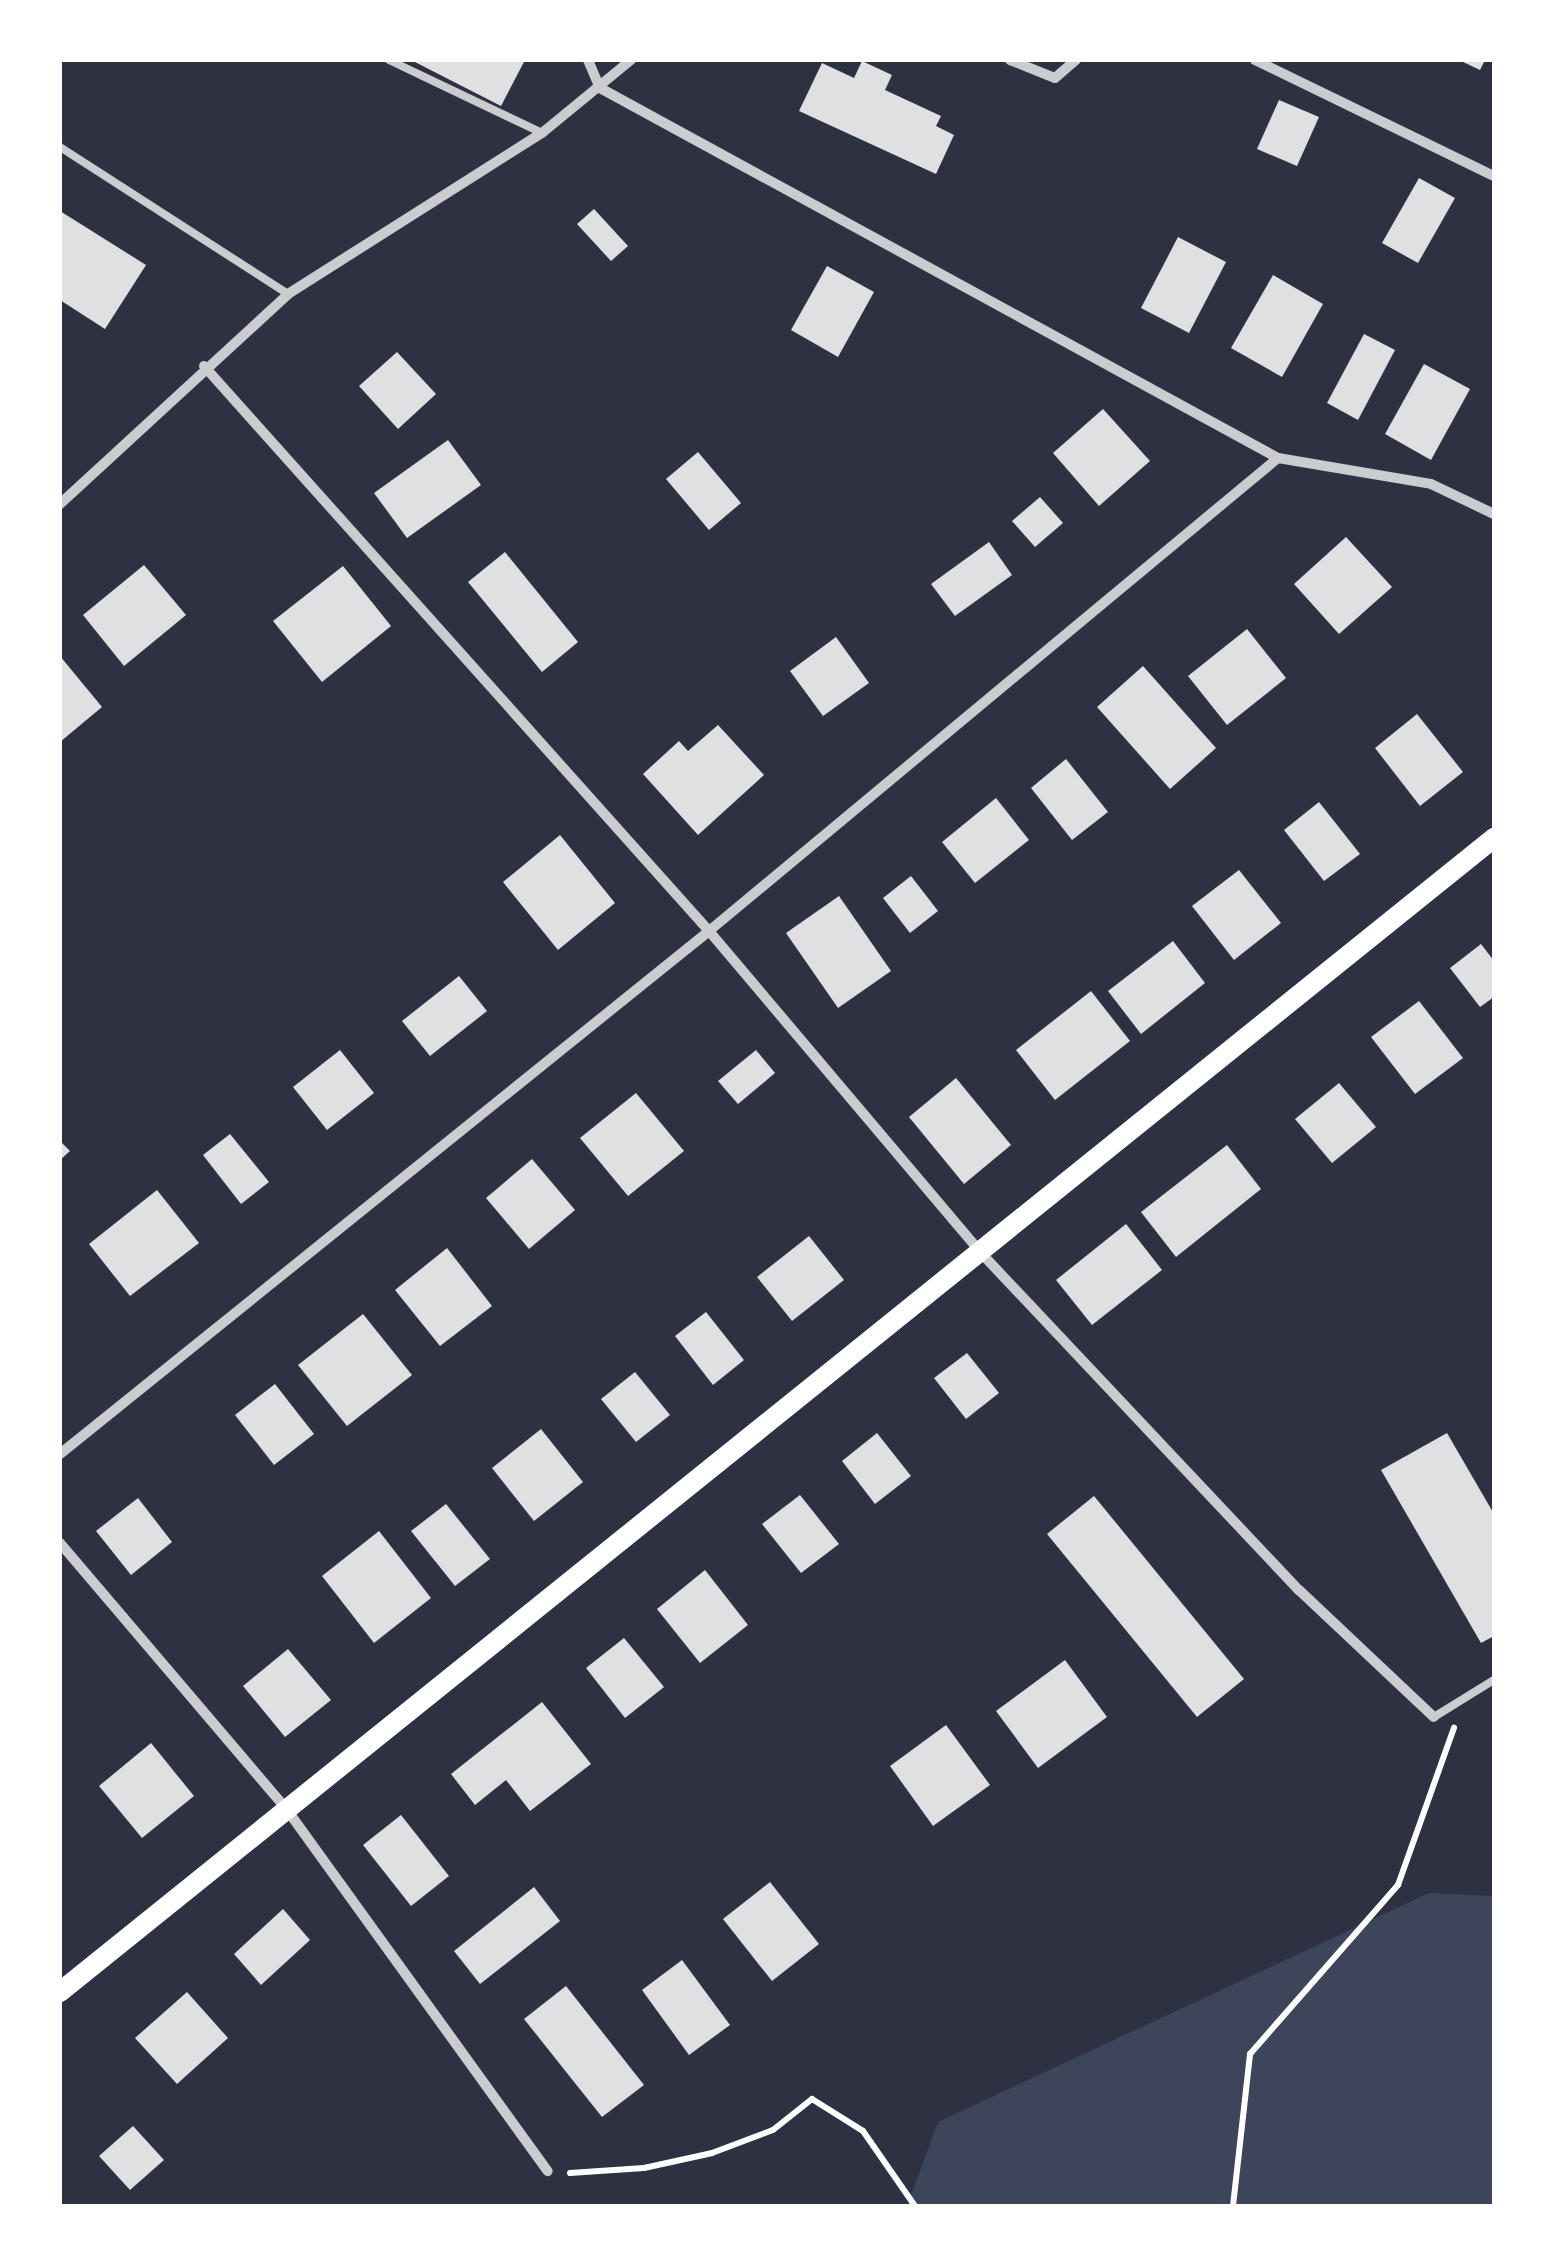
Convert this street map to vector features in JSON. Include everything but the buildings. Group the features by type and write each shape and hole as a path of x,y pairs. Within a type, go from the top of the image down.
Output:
{"main road":[{"path":"60,1992 285,1807 982,1254 1494,838"}],"street":[{"path":"588,60 600,88 1278,458 1431,484 1494,514"},
{"path":"60,504 204,366 288,294 542,133 630,60"},
{"path":"1010,60 1056,78 1076,60"},
{"path":"1255,60 1494,176"},
{"path":"204,366 708,931 982,1254 1299,1590 1434,1717"},
{"path":"60,1454 708,931 1278,458"},
{"path":"60,1543 285,1807 548,2171"}],"lane":[{"path":"388,60 542,133"},
{"path":"60,146 288,294"},
{"path":"1434,1717 1494,1680"}],"path":[{"path":"1233,2206 1250,2054 1398,1886 1464,1698"},
{"path":"548,2171 644,2168 712,2153 773,2130 812,2099 863,2131 915,2206"}],"shaded area":[{"path":"1429,1893 1494,1896 1494,2206 907,2206 938,2122"}]}
